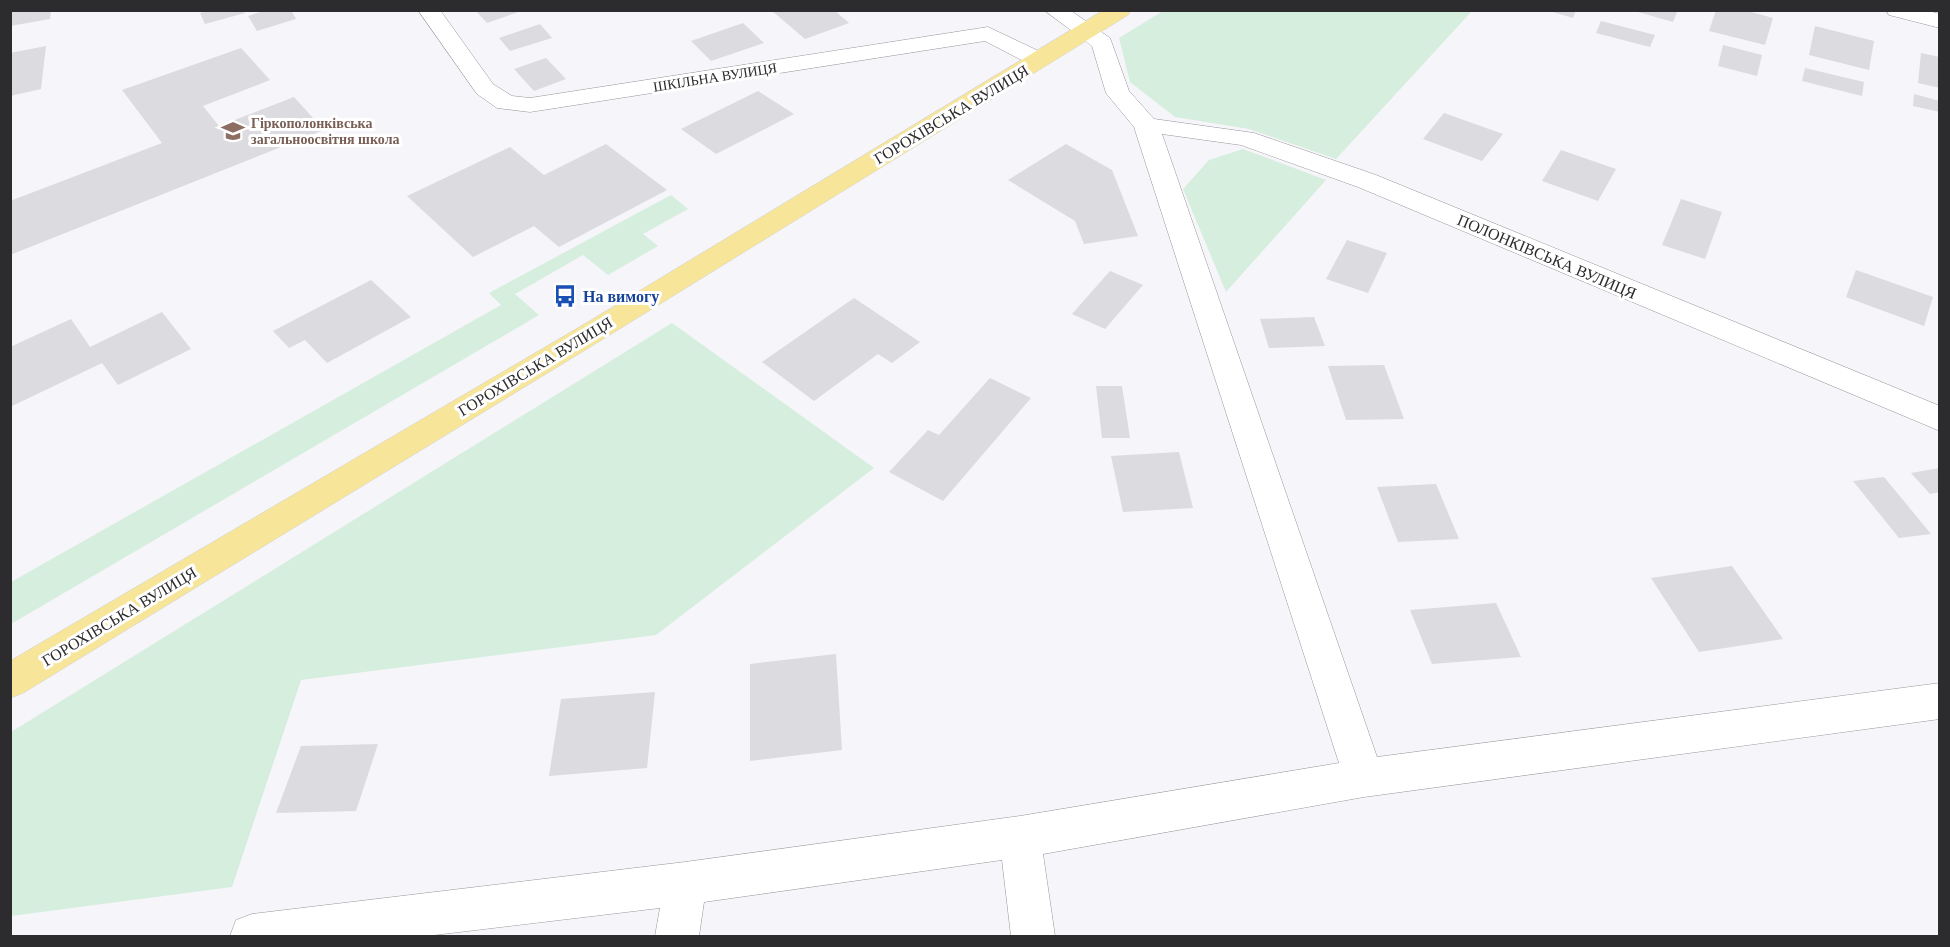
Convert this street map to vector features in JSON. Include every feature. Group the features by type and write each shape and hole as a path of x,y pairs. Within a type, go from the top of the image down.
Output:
{"main road":[{"name":"ГОРОХІВСЬКА ВУЛИЦЯ","path":"10,681 608,323 1120,10"}],"street":[{"name":"ШКІЛЬНА ВУЛИЦЯ","path":"429,10 485,89 506,103 530,105 988,34 1039,60"},
{"path":"1055,10 1102,43 1118,93 1146,124 1364,778"},
{"path":"1897,10 1940,21"},
{"name":"ПОЛОНКІВСЬКА ВУЛИЦЯ","path":"1146,124 1245,138 1367,181 1940,419"},
{"path":"252,936 685,883 1020,837 1364,778 1940,701"},
{"path":"1020,837 1033,936"},
{"path":"677,936 685,883"}],"green space":[{"path":"1163,11 1472,11 1336,159 1249,129 1175,117 1130,82 1119,38"},
{"path":"1243,149 1326,180 1226,292 1183,189 1209,160"},
{"path":"671,195 688,209 643,234 658,246 608,275 583,255 515,294 539,315 11,624 11,582 501,305 489,293"},
{"path":"672,323 874,468 656,635 301,680 232,887 11,916 11,732"}],"building":[{"path":"10,10 51,10 50,19 10,26"},
{"path":"211,10 243,10 245,13 205,24 200,13"},
{"path":"267,10 291,10 296,19 257,31 248,16"},
{"path":"475,10 521,10 521,11 487,23"},
{"path":"771,10 834,10 849,23 805,39"},
{"path":"1546,10 1576,10 1573,18"},
{"path":"1631,10 1678,10 1673,22"},
{"path":"1716,10 1744,10 1773,18 1765,45 1709,31"},
{"path":"1601,21 1655,35 1650,47 1596,33"},
{"path":"743,23 764,43 711,61 691,41"},
{"path":"540,24 552,38 510,51 499,38"},
{"path":"1815,26 1874,41 1869,70 1809,55"},
{"path":"1723,45 1762,55 1757,76 1718,66"},
{"path":"46,46 41,89 10,96 10,53"},
{"path":"241,48 270,80 203,106 219,126 294,97 324,130 10,255 10,201 162,143 122,90"},
{"path":"1921,53 1940,57 1940,88 1918,83"},
{"path":"546,58 566,79 534,91 514,69"},
{"path":"1805,68 1864,82 1862,96 1802,81"},
{"path":"758,91 794,114 716,154 681,129"},
{"path":"1914,94 1940,101 1940,112 1913,106"},
{"path":"1444,113 1503,134 1482,161 1423,139"},
{"path":"606,144 667,190 559,247 534,226 473,257 407,196 510,147 544,175"},
{"path":"1066,144 1112,170 1138,236 1084,244 1075,221 1008,180"},
{"path":"1561,150 1616,169 1598,201 1542,181"},
{"path":"1681,199 1722,212 1705,259 1662,245"},
{"path":"1347,240 1387,253 1368,293 1326,279"},
{"path":"1856,270 1933,297 1924,326 1846,297"},
{"path":"1110,271 1143,285 1105,329 1072,314"},
{"path":"371,280 411,317 327,363 305,340 289,348 273,331"},
{"path":"854,298 920,342 892,363 878,354 814,401 762,362"},
{"path":"162,312 191,349 118,385 102,363 10,407 10,347 71,319 90,347"},
{"path":"1314,317 1325,346 1269,348 1260,319"},
{"path":"1384,365 1404,419 1346,420 1328,366"},
{"path":"990,378 1031,398 943,501 889,472 928,430 939,435"},
{"path":"1096,386 1122,386 1130,438 1102,438"},
{"path":"1179,452 1193,508 1123,512 1111,456"},
{"path":"1940,468 1940,492 1930,494 1911,473"},
{"path":"1884,477 1931,534 1899,538 1853,481"},
{"path":"1436,484 1459,539 1398,542 1377,487"},
{"path":"1732,566 1783,639 1699,652 1651,578"},
{"path":"1496,603 1521,657 1432,664 1410,610"},
{"path":"836,654 842,750 750,761 750,664"},
{"path":"655,692 647,768 549,776 561,699"},
{"path":"378,744 356,811 276,813 301,746"}],"place":[{"name":"Гіркополонківська загальноосвітня школа","path":"233,131"},
{"name":"На вимогу","path":"565,296"}]}
